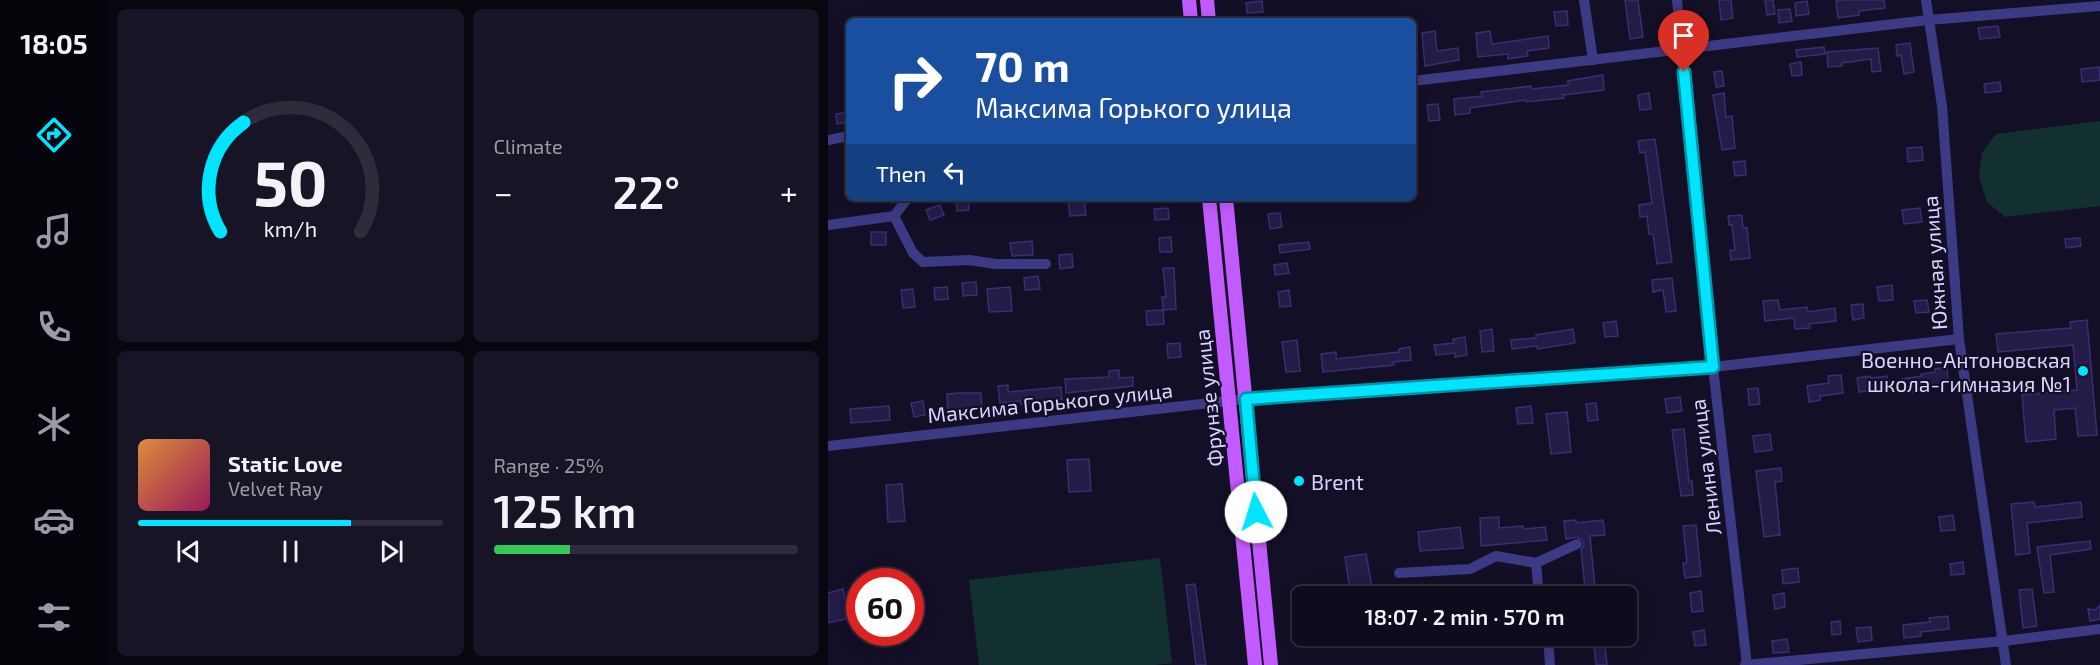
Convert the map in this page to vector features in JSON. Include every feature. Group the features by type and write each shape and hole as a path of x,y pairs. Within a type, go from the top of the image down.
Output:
{"main road":[{"path":"1189,0 1191,18"},
{"path":"1207,0 1209,18"},
{"name":"Фрунзе улица","path":"1209,201 1255,665"},
{"name":"Фрунзе улица","path":"1226,201 1271,665"}],"street":[{"path":"1584,0 1593,60"},
{"name":"Ленина улица","path":"1677,0 1713,367 1747,665"},
{"name":"Южная улица","path":"1926,0 1942,106 1959,339 2006,665"},
{"path":"1416,81 1928,20 2100,6"},
{"path":"828,140 846,137"},
{"path":"828,225 894,216 906,201"},
{"path":"894,216 913,253 923,262 969,260 996,264 1046,264"},
{"name":"Максима Горького улица","path":"828,446 1246,399 1713,367 1959,339"},
{"path":"1399,573 1470,569 1496,556 1536,563 1577,544"},
{"path":"1536,563 1538,586"},
{"path":"1747,665 2004,641 2100,629"},
{"path":"1549,646 1550,665"}],"green space":[{"path":"2100,121 2100,206 2005,217 1987,202 1979,177 1982,153 1996,134"},
{"path":"1160,558 1172,663 1155,665 979,665 969,580"}],"building":[{"path":"1625,0 1638,0 1643,37 1630,39"},
{"path":"1719,0 1731,0 1733,18 1721,20"},
{"path":"1765,0 1773,0 1775,14 1767,15"},
{"path":"1884,0 1885,8 1859,11 1859,15 1838,18 1836,1"},
{"path":"1262,1 1263,12 1247,13 1246,3"},
{"path":"1807,1 1809,14 1796,16 1795,3"},
{"path":"1790,9 1792,21 1779,23 1778,10"},
{"path":"1567,11 1568,25 1556,26 1554,12"},
{"path":"1998,26 2000,37 1980,39 1978,28"},
{"path":"1435,31 1437,51 1458,48 1459,60 1425,66 1422,33"},
{"path":"1490,31 1492,44 1548,36 1549,48 1527,51 1528,56 1508,59 1508,54 1478,57 1476,33"},
{"path":"1910,43 1914,72 1904,74 1901,55 1897,56 1896,45"},
{"path":"1824,47 1825,54 1797,57 1796,50"},
{"path":"1878,48 1881,71 1872,72 1871,59 1828,67 1827,52"},
{"path":"1801,62 1802,75 1792,76 1790,64"},
{"path":"2099,67 2100,80 2082,82 2081,69"},
{"path":"1722,71 1724,86 1716,87 1714,72"},
{"path":"1603,75 1604,90 1563,95 1564,98 1526,102 1526,100 1470,108 1470,113 1455,115 1454,99 1482,96 1481,92 1531,86 1532,89 1568,85 1568,81"},
{"path":"2000,82 2001,91 1985,93 1984,84"},
{"path":"1649,93 1651,109 1640,110 1638,95"},
{"path":"1724,93 1726,117 1732,116 1735,148 1722,150 1713,95"},
{"path":"1438,104 1440,120 1429,121 1427,105"},
{"path":"846,112 846,122 837,124 836,114"},
{"path":"1655,139 1672,262 1657,264 1653,234 1649,234 1647,216 1640,217 1639,205 1652,203 1645,152 1640,153 1638,141"},
{"path":"1922,147 1923,160 1908,162 1907,148"},
{"path":"1745,161 1746,175 1735,176 1733,162"},
{"path":"956,201 968,201 969,210 957,211"},
{"path":"1068,201 1084,201 1086,215 1070,216"},
{"path":"940,205 944,215 930,220 926,210"},
{"path":"1168,208 1169,219 1155,220 1154,209"},
{"path":"1920,208 1922,222 1904,224 1902,210"},
{"path":"1280,213 1282,227 1270,229 1268,214"},
{"path":"1742,215 1743,228 1747,228 1750,258 1731,260 1730,250 1735,250 1732,225 1729,225 1728,216"},
{"path":"871,232 886,232 886,245 871,245"},
{"path":"1171,237 1172,252 1160,252 1159,238"},
{"path":"2080,238 2081,246 2066,248 2065,239"},
{"path":"1032,241 1033,255 1012,256 1010,243"},
{"path":"1309,242 1310,249 1280,253 1279,245"},
{"path":"1072,254 1073,267 1060,269 1059,255"},
{"path":"1287,263 1289,273 1275,275 1274,265"},
{"path":"1163,268 1174,268 1176,309 1163,310 1162,297 1166,297"},
{"path":"1038,276 1040,289 1025,290 1024,278"},
{"path":"1672,278 1676,311 1666,312 1663,290 1653,292 1652,280"},
{"path":"976,282 977,295 963,296 962,283"},
{"path":"1892,285 1893,300 1879,301 1877,287"},
{"path":"947,287 948,299 935,300 934,288"},
{"path":"1010,287 1012,311 989,312 987,289"},
{"path":"913,289 915,307 903,308 901,290"},
{"path":"1289,290 1291,306 1280,307 1278,292"},
{"path":"1778,300 1780,310 1807,307 1808,312 1835,308 1836,321 1809,324 1810,328 1795,329 1794,318 1765,321 1763,301"},
{"path":"1927,300 1929,312 1916,313 1914,301"},
{"path":"1863,304 1864,318 1853,320 1851,305"},
{"path":"1163,310 1164,324 1147,325 1146,311"},
{"name":"Военно-Антоновская школа-гимназия №1","path":"2087,320 2097,435 2078,436 2075,408 2054,410 2056,439 2026,442 2022,395 2077,390 2073,345 1998,352 1996,334 2071,328 2070,322"},
{"path":"1616,321 1618,336 1605,337 1603,323"},
{"path":"1492,329 1494,351 1482,352 1480,331"},
{"path":"1573,329 1575,343 1538,349 1537,346 1512,349 1511,340 1536,338 1536,335"},
{"path":"1465,337 1467,355 1455,357 1455,353 1436,355 1434,345 1454,343 1453,339"},
{"path":"1297,340 1300,371 1286,372 1282,342"},
{"path":"1180,343 1181,357 1168,358 1167,344"},
{"path":"1410,347 1411,360 1393,362 1394,365 1323,372 1321,354 1336,352 1336,359 1399,352 1399,349"},
{"path":"1947,367 1948,383 1929,385 1930,387 1915,389 1915,392 1904,393 1902,379 1922,376 1921,374"},
{"path":"1119,370 1119,378 1133,377 1133,386 1066,393 1065,379 1109,377 1109,371"},
{"path":"1841,375 1843,393 1820,396 1820,400 1809,402 1807,386 1829,383 1828,376"},
{"path":"1870,376 1871,378 1887,376 1888,386 1859,392 1857,378"},
{"path":"1008,385 1008,392 1061,387 1062,399 1021,404 1020,401 1000,403 998,386"},
{"path":"1758,388 1760,404 1749,405 1748,389"},
{"path":"981,393 982,409 948,412 947,394"},
{"path":"1680,397 1682,411 1667,413 1665,399"},
{"path":"923,401 925,415 914,417 911,403"},
{"path":"1596,403 1598,420 1588,421 1586,404"},
{"path":"889,406 890,420 851,423 850,409"},
{"path":"1531,406 1533,423 1518,424 1516,408"},
{"path":"1567,412 1571,452 1551,454 1546,414"},
{"path":"1684,429 1689,482 1692,481 1693,495 1681,496 1672,430"},
{"path":"1770,434 1772,450 1755,452 1753,436"},
{"path":"1089,459 1091,491 1069,492 1067,460"},
{"path":"1781,468 1782,481 1775,482 1780,535 1764,537 1756,471"},
{"path":"902,484 905,521 888,522 886,485"},
{"path":"2034,502 2035,507 2081,502 2082,517 2027,523 2030,553 2016,555 2011,504"},
{"path":"1953,515 1955,530 1941,531 1939,517"},
{"path":"1499,517 1499,528 1545,527 1547,540 1481,546 1480,518"},
{"path":"1576,520 1576,523 1603,520 1605,535 1590,536 1595,586 1585,586 1581,550 1584,545 1583,540 1577,537 1566,539 1564,521"},
{"path":"1696,525 1701,576 1685,578 1683,563 1687,563 1683,526"},
{"path":"1460,527 1463,548 1420,551 1418,532"},
{"path":"2090,541 2091,549 2050,555 2054,592 2044,593 2037,547"},
{"path":"1366,554 1372,586 1349,586 1345,557"},
{"path":"1963,562 1964,574 1951,575 1950,564"},
{"path":"1798,568 1799,582 1783,584 1782,570"},
{"path":"1195,584 1206,665 1196,665 1186,585"},
{"path":"843,589 846,619 828,623 828,593"},
{"path":"2032,589 2037,626 2023,628 2019,590"},
{"path":"1701,591 1703,611 1692,612 1690,593"},
{"path":"1784,593 1785,607 1775,609 1773,595"},
{"path":"2100,605 2100,619 2090,621 2088,609 2095,610"},
{"path":"1948,616 1949,629 1921,632 1921,636 1904,638 1903,625 1930,622 1929,618"},
{"path":"1840,621 1841,634 1832,635 1831,622"},
{"path":"1871,627 1872,640 1858,642 1856,628"},
{"path":"1704,630 1706,645 1695,646 1693,632"},
{"path":"1787,639 1789,652 1773,653 1772,641"},
{"path":"1594,646 1605,646 1607,665 1596,665"}],"place":[{"name":"Военно-Антоновская школа-гимназия №1","path":"2083,371"},
{"name":"Brent","path":"1299,481"}],"route":[{"path":"1256,512 1246,399 1713,367 1684,72"}]}
